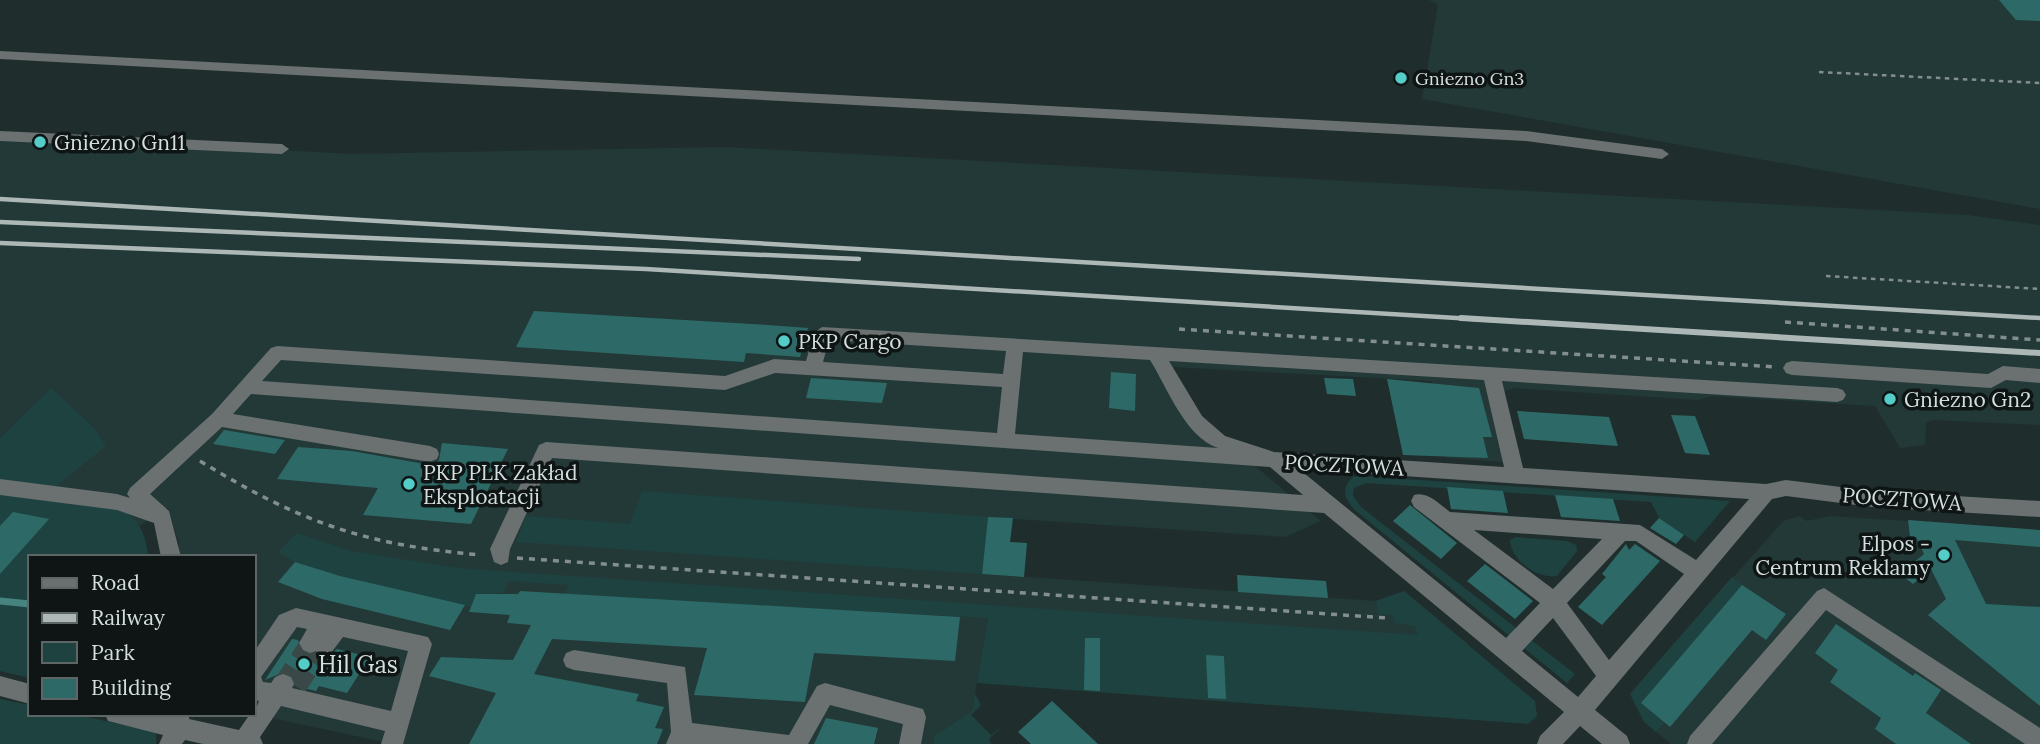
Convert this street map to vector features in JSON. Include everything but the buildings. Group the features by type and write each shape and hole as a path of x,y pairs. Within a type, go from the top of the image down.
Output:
{"street":[{"path":"0,55 1526,136 1662,154"},
{"path":"0,136 282,149"},
{"path":"813,368 822,333 1837,395"},
{"path":"1005,441 1015,346"},
{"path":"171,555 162,517 137,494 218,419 276,353 725,383 774,366 1011,381"},
{"path":"1156,354 1196,421 1203,428 1218,441 1274,460"},
{"path":"1792,368 1991,381 2003,373 2040,376"},
{"path":"1792,368 1805,393"},
{"path":"1491,374 1515,476"},
{"path":"248,387 1274,460"},
{"path":"218,419 430,454"},
{"path":"500,556 500,549 546,450 1329,505"},
{"name":"POCZTOWA","path":"1274,460 1766,492 1786,488 1872,499 2040,509"},
{"name":"POCZTOWA","path":"1274,460 1619,744"},
{"path":"0,487 117,502 162,517"},
{"path":"1548,744 1579,712 1766,492"},
{"path":"1421,501 1554,602 1609,677"},
{"path":"1446,520 1640,533 1698,573"},
{"path":"1507,652 1621,532"},
{"path":"1698,744 1824,597 2040,741"},
{"path":"256,667 286,622 296,617 421,644 395,734 286,691 256,690"},
{"path":"317,645 330,624"},
{"path":"574,660 677,674 679,738 784,744"},
{"path":"0,687 28,694"},
{"path":"124,716 248,743 286,691"},
{"path":"796,744 825,693 915,717 910,744"}],"path":[{"path":"1819,72 2040,83"},
{"path":"1826,276 2040,289"},
{"path":"1786,322 2040,340"},
{"path":"1179,329 1792,368"},
{"path":"184,452 266,500 313,522 368,539 460,554 1387,618"}],"shaded area":[{"path":"1429,0 2040,0 2040,209 1422,99 1438,5"},
{"path":"0,134 350,154 725,147 1968,215 2040,225 2040,425 1933,420 1926,423 1925,445 1900,448 1875,406 1712,396 1698,400 1514,388 1505,391 1503,398 1519,463 1447,458 1431,381 1172,367 1201,421 1321,521 1285,537 988,517 982,574 1376,601 1404,591 1468,644 988,620 972,711 934,736 933,744 393,744 256,715 256,555 179,555 179,544 168,508 139,526 128,514 42,498 51,388 0,438"},
{"path":"1800,516 1807,521 1830,516 2040,530 2040,744 1671,744 1644,722 1630,694 1783,521"}],"green space":[{"path":"51,388 93,427 106,446 54,488 0,481 0,438"},
{"path":"1353,477 1730,501 1695,542 1659,518 1651,502 1366,483 1354,488 1353,495 1361,507 1575,674 1567,683 1356,511 1349,503 1345,490"},
{"path":"642,491 988,517 982,574 516,542 526,516 630,524"},
{"path":"0,492 86,502 128,514 143,533 148,555 28,555 28,678 0,671"},
{"path":"297,533 351,551 458,568 1418,635 1415,626 1395,623 1392,615 1378,614 1376,601 1404,591 1535,701 1537,716 1528,724 977,683 988,618 565,595 568,585 509,581 503,593 476,594 471,607 340,576 295,562 278,552"},
{"path":"1516,537 1567,541 1576,545 1577,551 1557,576 1549,576 1526,567 1520,561 1511,547 1510,540"},
{"path":"1732,577 1742,585 1641,703 1664,722 1656,732 1644,722 1630,694"},
{"path":"975,694 981,705 971,715 991,735 1002,726 989,739 991,744 933,744 934,736 972,711"},
{"path":"0,699 28,705 28,716 82,716 156,732 156,744 0,744"}],"waterway":[{"path":"0,601 28,604"}],"tunnel":[{"path":"283,684 310,643"},
{"path":"297,687 324,646"}],"railway":[{"path":"0,199 2040,318"},
{"path":"0,222 859,259"},
{"path":"0,243 646,269 1490,320"},
{"path":"1461,318 2040,353"}],"place":[{"name":"Gniezno Gn3","path":"1401,78"},
{"name":"Gniezno Gn11","path":"40,142"},
{"name":"PKP Cargo","path":"784,341"},
{"name":"Gniezno Gn2","path":"1890,399"},
{"name":"PKP PLK Zakład Eksploatacji","path":"409,484"},
{"name":"Elpos - Centrum Reklamy","path":"1944,555"},
{"name":"Hil Gas","path":"304,664"}]}
